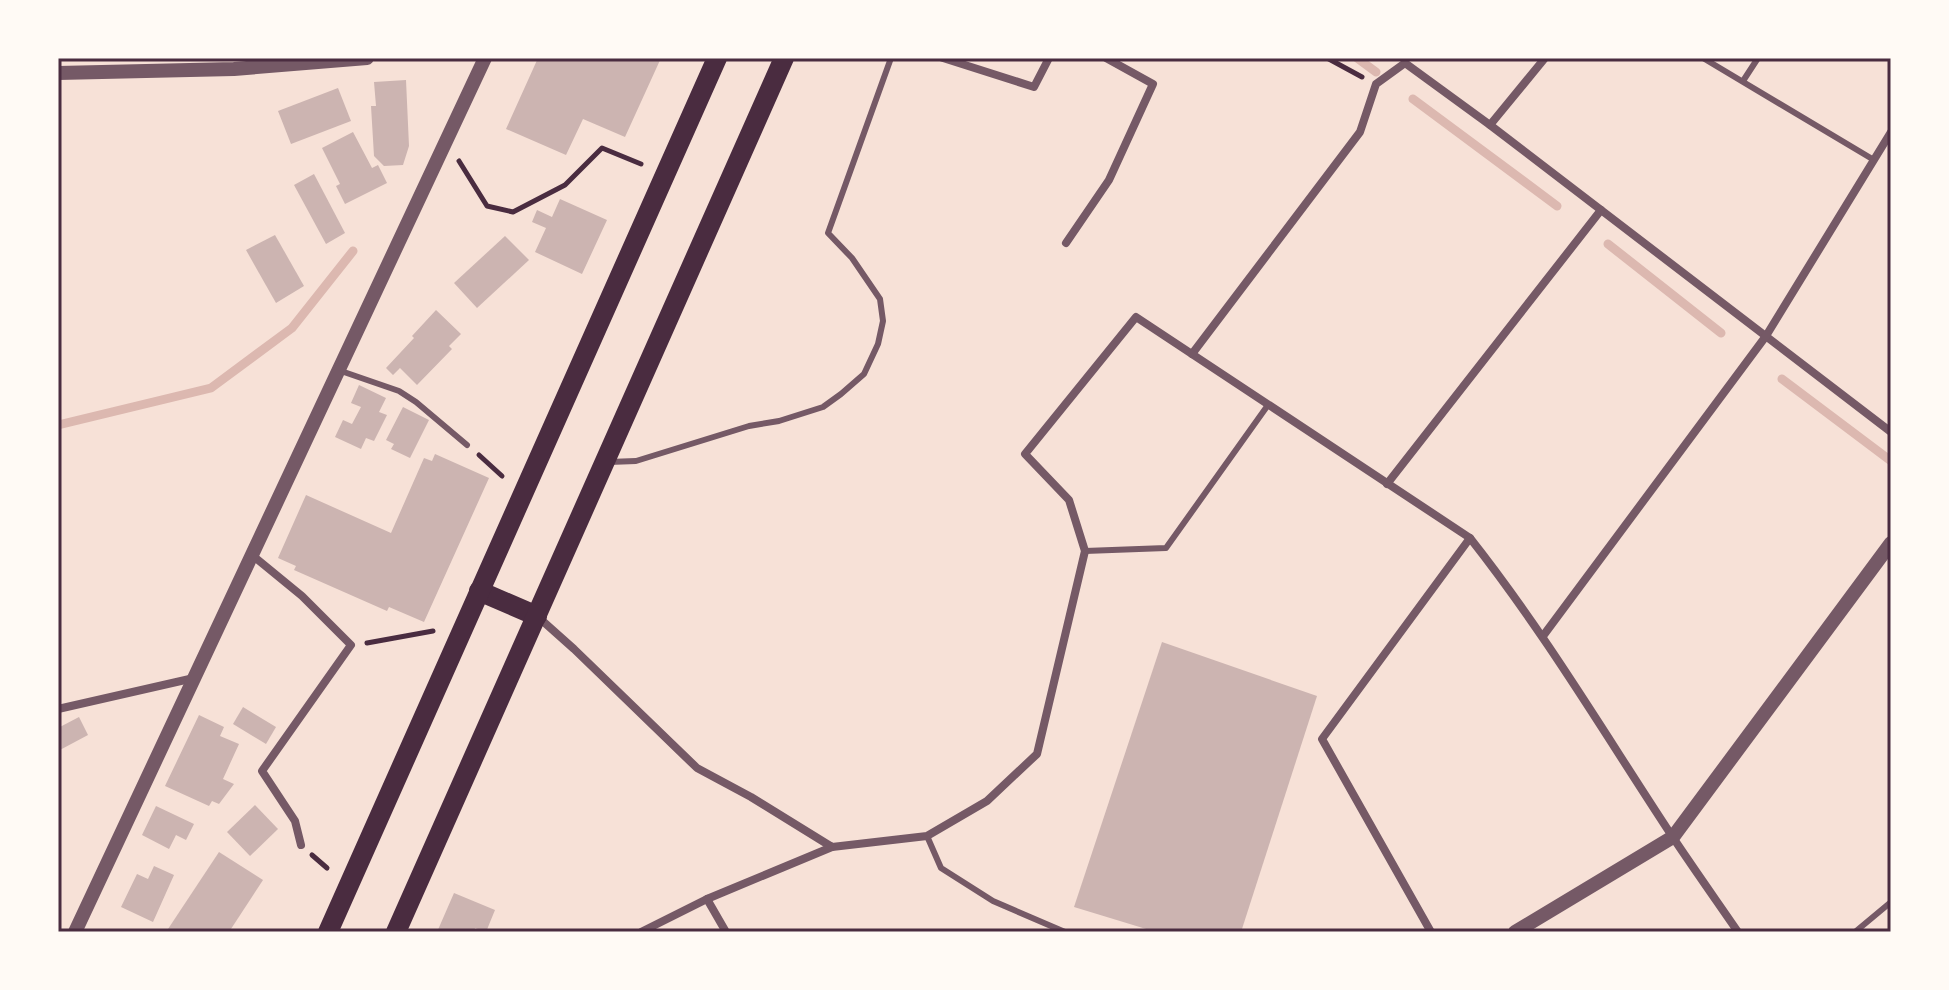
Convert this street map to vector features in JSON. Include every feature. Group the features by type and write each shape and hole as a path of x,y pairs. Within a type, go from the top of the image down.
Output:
{"main road":[{"path":"328,932 717,58"},
{"path":"396,932 784,58"},
{"path":"479,591 537,616"}],"street":[{"path":"58,73 93,66 234,69 367,58"},
{"path":"75,932 485,58"},
{"path":"943,58 1034,87 1049,58"},
{"path":"1066,243 1109,180 1153,84 1106,58"},
{"path":"1490,125 1545,58"},
{"path":"1192,354 1360,132 1376,84 1405,63 1891,432"},
{"path":"1543,636 1766,336 1891,132"},
{"path":"1387,484 1601,210"},
{"path":"641,932 707,899 832,847 927,836 987,801 1037,754 1085,551 1069,500 1025,454 1136,317 1470,538 1543,636 1738,932"},
{"path":"1431,932 1322,739 1470,538"},
{"path":"1515,932 1673,837 1891,543"},
{"path":"252,555 302,596 351,645 262,771 295,821 301,845"},
{"path":"537,616 697,768 832,847"},
{"path":"58,709 194,678"},
{"path":"707,899 726,932"}],"lane":[{"path":"605,462 636,461 823,407 864,374 878,344 883,321 880,299 852,258 828,233 891,58"},
{"path":"1703,58 1874,160"},
{"path":"1743,81 1758,58"},
{"path":"338,370 399,391 467,445"},
{"path":"1085,551 1166,548 1268,405"},
{"path":"927,836 941,868 993,901 1065,932"},
{"path":"1855,932 1891,902"}],"path":[{"path":"1327,58 1376,84"},
{"path":"458,160 487,206 513,212 565,185 602,148 641,164"},
{"path":"467,445 502,476"},
{"path":"351,645 433,631"}],"building":[{"path":"538,58 661,58 625,137 583,119 566,155 506,129"},
{"path":"406,80 409,146 403,165 384,166 374,156 371,106 376,106 374,82"},
{"path":"338,88 351,121 291,144 278,111"},
{"path":"353,132 372,168 378,165 387,183 345,204 336,186 340,184 322,148"},
{"path":"314,174 345,233 326,244 294,185"},
{"path":"560,199 607,220 582,274 535,252 546,228 532,222 537,210 552,217"},
{"path":"275,235 304,286 276,303 246,250"},
{"path":"505,236 529,260 477,308 454,283"},
{"path":"436,310 461,334 449,346 452,349 417,385 400,368 393,375 386,368"},
{"path":"359,385 386,398 379,412 387,415 374,441 366,438 361,449 335,437 343,420 352,424 361,407 351,403"},
{"path":"403,407 429,420 410,458 391,449 394,444 386,440"},
{"path":"435,454 489,478 424,622 389,607 387,611 294,570 296,566 278,558 306,495 391,533 424,458 432,461"},
{"path":"1162,642 1317,696 1241,932 1156,932 1074,907"},
{"path":"243,707 276,727 266,744 233,724"},
{"path":"199,715 224,727 220,736 239,744 223,779 234,784 219,804 212,801 209,806 165,786"},
{"path":"79,717 88,735 58,751 58,728"},
{"path":"255,805 278,829 250,856 227,832"},
{"path":"156,806 194,824 186,840 176,835 169,849 142,835"},
{"path":"219,852 263,880 229,932 173,932 168,929"},
{"path":"154,866 174,875 153,922 121,907 137,874 148,879"},
{"path":"454,893 495,910 486,932 475,928 474,932 437,932"}],"waterway":[{"path":"1357,58 1376,72"},
{"path":"1413,99 1557,206"},
{"path":"1608,244 1721,333"},
{"path":"58,425 211,388 292,328 353,251"},
{"path":"1782,379 1891,461"}]}
